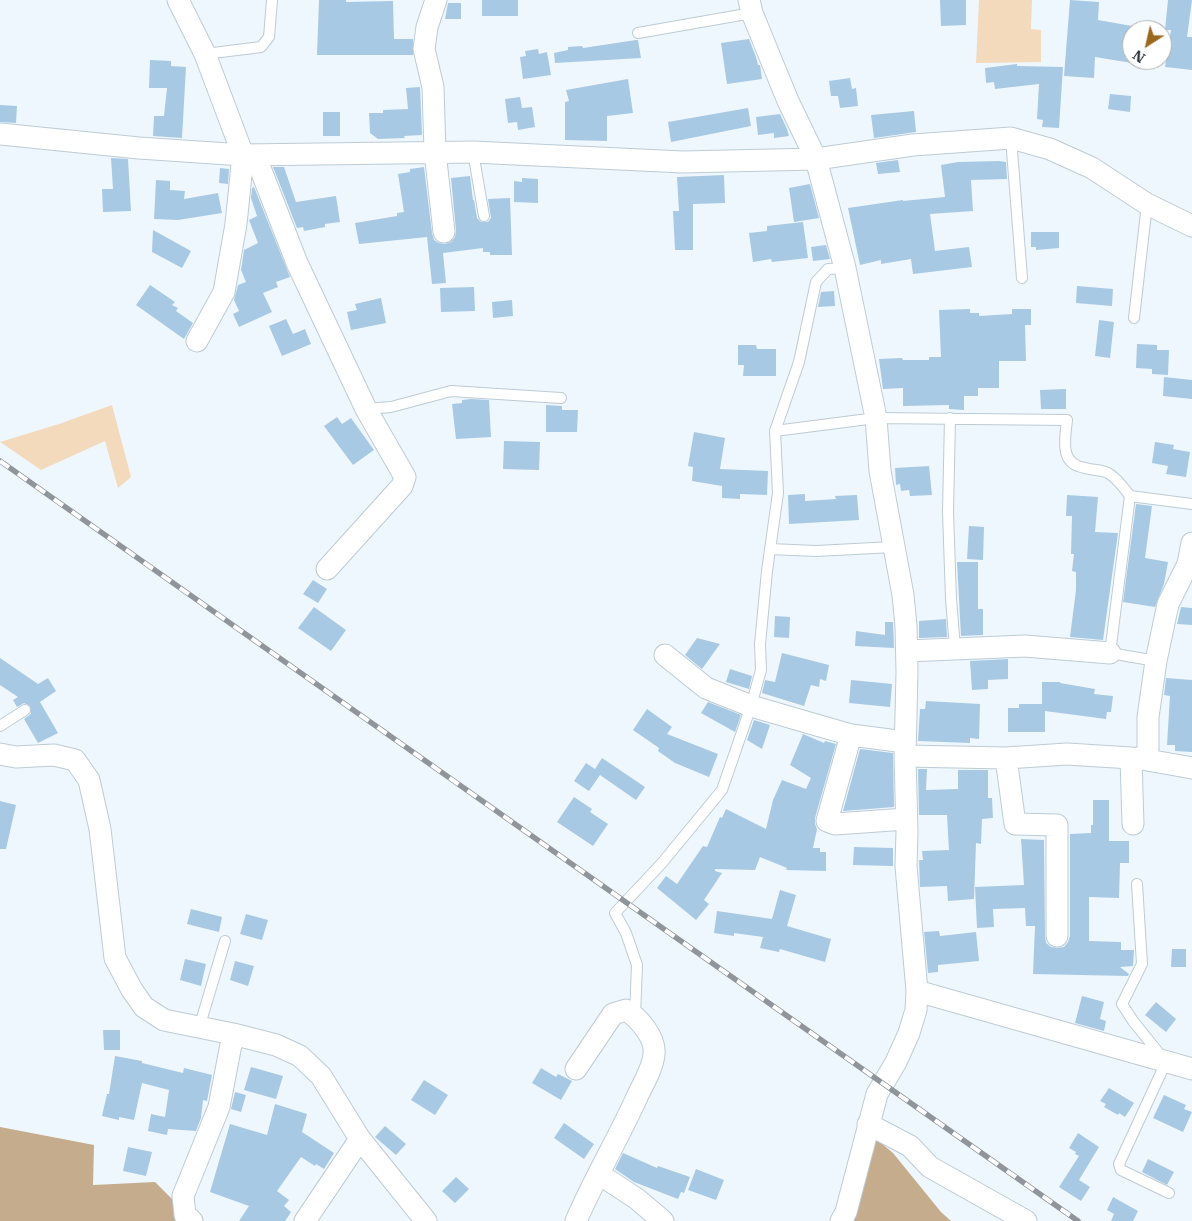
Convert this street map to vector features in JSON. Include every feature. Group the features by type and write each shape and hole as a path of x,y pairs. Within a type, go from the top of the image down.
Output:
{"street":[{"path":"178,0 205,54 297,263 366,409 405,478 402,486 327,569"},
{"path":"436,0 427,27 424,49 433,87 435,152 444,232"},
{"path":"750,6 788,101 816,159 845,268 876,418 880,471 903,595 907,650 905,749 912,826 906,866 917,991 916,1010 909,1033 896,1062 877,1094 846,1212 841,1221"},
{"path":"0,134 139,148 249,155 473,152 683,162 816,159 913,145 1011,138 1050,149 1092,168 1148,204 1192,226"},
{"path":"197,341 224,292 249,155"},
{"path":"1133,824 1140,758 1156,661 1168,604 1190,565 1192,543"},
{"path":"907,650 1025,646 1110,653"},
{"path":"665,656 706,688 751,706 905,749 1006,758 1067,754 1140,758 1192,768"},
{"path":"851,734 827,821 835,824 912,826"},
{"path":"0,754 16,757 54,755 75,760 89,780 100,829 116,958 132,990 144,1007 164,1020 276,1045 300,1056 321,1076 360,1139 426,1221"},
{"path":"1006,758 1015,824 1057,825 1057,936"},
{"path":"917,991 1192,1068"},
{"path":"576,1069 614,1014 626,1010 636,1016 648,1032 654,1053 648,1072 576,1221"},
{"path":"192,1221 185,1215 182,1196 219,1107 233,1034"},
{"path":"868,1124 910,1146 930,1167 1026,1221"},
{"path":"305,1221 360,1139"},
{"path":"598,1174 637,1199 663,1221"}],"lane":[{"path":"205,54 261,47 269,37 272,0"},
{"path":"638,33 750,6"},
{"path":"1011,138 1022,278"},
{"path":"473,152 484,216"},
{"path":"1134,318 1148,204"},
{"path":"636,1016 637,965 626,933 615,913 662,863 722,790 751,706 761,670 760,644 778,493 775,431 799,362 816,282 828,269 845,268"},
{"path":"366,409 391,407 451,391 561,398"},
{"path":"775,431 876,418 1067,420 1064,446 1068,460 1078,467 1107,472 1118,481 1130,496 1192,504"},
{"path":"950,418 948,512 951,600 956,648"},
{"path":"1130,496 1110,653 1156,661"},
{"path":"770,549 816,551 893,547"},
{"path":"0,726 25,710"},
{"path":"1137,884 1142,964 1122,1004 1133,1021 1166,1062 1119,1164 1121,1170 1169,1193"},
{"path":"199,1028 225,941"}],"shaded area":[{"path":"979,0 1032,0 1031,29 1041,30 1041,62 976,63"},
{"path":"112,405 131,477 118,488 105,441 41,470 0,442 59,424"},
{"path":"0,1127 94,1145 93,1185 155,1182 194,1221 0,1221"},
{"path":"875,1138 893,1153 941,1212 951,1221 848,1221"}],"building":[{"path":"319,0 346,0 346,2 393,1 394,39 413,39 413,55 317,55"},
{"path":"482,0 518,0 518,16 482,16"},
{"path":"940,0 966,0 966,25 941,26"},
{"path":"1070,0 1099,2 1098,20 1122,24 1122,61 1095,57 1094,78 1064,76"},
{"path":"1168,0 1192,0 1187,37 1192,37 1192,70 1172,68 1172,20 1166,20"},
{"path":"448,3 461,3 461,19 445,19"},
{"path":"749,39 758,65 760,65 762,79 727,84 721,43"},
{"path":"638,40 641,58 555,63 554,53 568,50 568,47 582,46 583,48"},
{"path":"538,49 539,54 547,52 551,75 523,79 520,57 526,56 525,51"},
{"path":"150,60 171,61 171,66 186,67 182,138 153,136 154,116 164,116 167,88 149,88"},
{"path":"1017,64 1017,66 1063,67 1059,128 1042,127 1043,120 1037,119 1039,84 995,89 994,82 986,83 985,68"},
{"path":"850,78 852,89 856,88 858,106 840,108 838,96 831,96 829,81"},
{"path":"628,79 633,113 607,116 607,141 565,140 565,102 569,101 566,90"},
{"path":"420,87 422,135 378,139 370,133 369,113 383,113 383,110 408,109 406,88"},
{"path":"1110,94 1131,96 1130,112 1108,109"},
{"path":"520,97 522,108 532,107 535,127 518,130 517,122 508,123 505,99"},
{"path":"0,105 17,106 16,123 0,122"},
{"path":"748,108 751,126 671,142 668,122"},
{"path":"914,111 916,132 874,138 871,115"},
{"path":"323,112 340,112 340,136 323,136"},
{"path":"780,114 789,136 774,138 774,133 758,135 756,117"},
{"path":"111,158 128,159 131,211 103,212 102,189 113,189"},
{"path":"898,160 900,172 878,174 876,163"},
{"path":"958,162 1006,162 1007,179 971,180 973,211 930,214 935,251 969,247 972,267 913,274 911,259 881,264 881,260 860,265 848,208 903,200 945,197 941,165"},
{"path":"273,167 284,167 296,202 336,196 340,222 325,224 325,227 304,231 303,227 297,228"},
{"path":"424,167 434,240 445,244 451,242 455,237 451,178 470,176 477,218 481,222 488,222 491,218 488,199 510,198 512,255 490,255 490,252 483,252 483,248 443,253 446,283 432,284 427,237 359,244 355,223 397,216 397,213 404,212 398,174 410,172 410,169"},
{"path":"220,168 229,169 228,184 219,183"},
{"path":"724,175 725,203 693,204 693,250 675,250 673,211 679,211 677,177"},
{"path":"522,178 538,179 538,203 514,202 514,181 522,182"},
{"path":"156,180 170,181 170,190 185,191 184,199 218,193 222,213 178,220 154,219"},
{"path":"810,184 819,218 794,222 789,188"},
{"path":"254,187 290,277 276,282 278,287 263,293 272,312 239,327 233,314 239,311 234,300 238,285 246,282 241,270 244,250 258,243 249,220 257,216 251,198 252,188"},
{"path":"803,222 808,258 772,262 771,259 753,262 749,233 767,231 767,226"},
{"path":"153,230 191,251 182,268 152,252"},
{"path":"1031,232 1059,232 1059,248 1036,250 1036,247 1031,247"},
{"path":"826,245 830,259 813,261 811,247"},
{"path":"150,285 175,302 172,305 178,308 176,311 193,323 184,339 136,305"},
{"path":"1077,286 1113,289 1112,306 1076,303"},
{"path":"474,287 475,311 441,312 440,288"},
{"path":"834,291 835,306 818,307 821,292"},
{"path":"381,298 386,323 351,330 347,312 357,310 355,304"},
{"path":"512,300 513,316 493,318 492,302"},
{"path":"970,309 970,313 979,313 979,316 1012,314 1012,309 1031,309 1031,325 1025,325 1026,361 999,361 999,388 978,388 978,396 964,396 964,410 949,409 949,405 903,406 903,388 883,389 879,359 929,360 929,357 941,357 939,310"},
{"path":"286,319 293,334 305,329 311,344 282,356 269,326"},
{"path":"1099,320 1114,322 1110,358 1095,356"},
{"path":"1137,344 1157,345 1157,350 1169,350 1168,375 1152,374 1152,369 1136,368"},
{"path":"738,345 756,345 757,349 776,349 776,376 743,376 744,365 738,365"},
{"path":"1164,377 1192,380 1192,399 1163,396"},
{"path":"1066,389 1066,409 1041,409 1040,390"},
{"path":"462,400 489,400 491,437 456,439 452,404 462,403"},
{"path":"546,405 562,406 562,410 578,410 577,432 546,432"},
{"path":"337,417 342,424 351,418 374,450 353,465 324,426"},
{"path":"694,432 725,438 720,469 768,471 767,495 740,494 740,499 722,498 722,486 692,481 693,467 688,466"},
{"path":"504,441 540,442 539,470 503,469"},
{"path":"1155,442 1174,445 1173,449 1190,452 1186,477 1166,474 1168,466 1152,463"},
{"path":"929,466 932,495 910,496 909,490 901,491 900,484 896,485 895,468"},
{"path":"805,494 805,501 836,499 835,496 857,495 859,520 789,524 788,495"},
{"path":"1067,495 1098,497 1095,532 1118,533 1103,640 1070,637 1076,590 1076,572 1072,571 1074,554 1071,554 1072,516 1066,516"},
{"path":"1136,504 1152,506 1145,558 1168,562 1164,584 1155,607 1123,602"},
{"path":"969,526 984,527 983,560 967,559"},
{"path":"957,562 978,562 978,609 983,609 983,635 961,636"},
{"path":"313,580 327,589 318,603 303,594"},
{"path":"314,607 346,630 331,651 298,628"},
{"path":"1181,607 1192,608 1192,625 1177,624"},
{"path":"775,616 790,617 789,638 774,637"},
{"path":"946,619 947,637 919,638 919,621"},
{"path":"885,622 893,622 894,648 855,646 856,631 885,635"},
{"path":"697,638 720,644 702,669 685,655"},
{"path":"782,653 829,665 826,681 820,679 819,687 811,685 804,706 762,693 765,680 775,682"},
{"path":"0,658 38,684 48,678 56,691 40,702 58,733 38,743 24,719 31,714 30,706 24,703 17,707 13,700 18,697 0,685"},
{"path":"1008,659 1008,679 988,680 988,689 972,690 970,661"},
{"path":"730,669 752,676 749,689 726,682"},
{"path":"1166,678 1192,680 1192,752 1175,751 1175,745 1167,745 1170,696 1164,695"},
{"path":"851,680 892,684 890,707 849,703"},
{"path":"1042,682 1060,682 1095,689 1094,694 1113,696 1111,712 1107,712 1106,719 1045,711 1045,732 1008,732 1008,708 1019,708 1019,704 1042,704"},
{"path":"926,701 980,704 979,739 970,738 970,743 918,741 920,709 925,709"},
{"path":"708,702 741,715 735,732 701,713"},
{"path":"647,709 672,727 667,734 718,754 709,777 675,763 658,751 659,748 633,730"},
{"path":"754,720 770,725 762,749 747,740"},
{"path":"803,734 824,743 825,741 836,744 815,818 817,829 813,848 820,848 820,852 826,852 826,871 786,870 787,868 760,857 755,870 715,869 715,871 722,873 704,900 709,904 696,920 657,888 666,876 677,884 703,846 707,847 720,817 722,818 726,809 766,829 773,800 782,780 806,789 811,778 790,765"},
{"path":"860,749 893,753 894,807 843,811"},
{"path":"602,758 645,787 636,800 600,775 589,791 574,781 586,763 595,769"},
{"path":"918,769 927,769 926,790 958,789 958,770 988,770 988,798 992,798 993,818 982,819 981,844 976,843 974,899 948,901 947,886 920,887 919,860 923,860 922,851 949,850 947,815 919,815"},
{"path":"574,797 592,809 590,812 608,824 593,846 557,822"},
{"path":"1093,800 1109,800 1109,841 1129,841 1129,863 1120,863 1119,898 1089,897 1089,941 1121,942 1121,950 1134,950 1133,966 1120,967 1129,974 1128,976 1033,974 1035,926 1026,926 1025,908 993,909 994,927 977,928 975,887 1024,885 1021,839 1044,840 1046,943 1051,947 1064,947 1070,936 1070,834 1091,833 1091,825 1093,825"},
{"path":"0,801 16,805 6,849 0,849"},
{"path":"854,847 893,848 893,866 853,865"},
{"path":"780,890 796,895 787,926 831,939 825,962 780,949 779,952 760,948 763,937 734,933 734,936 714,933 717,911 772,919"},
{"path":"191,909 222,917 219,932 187,924"},
{"path":"246,914 268,920 262,940 240,934"},
{"path":"939,931 940,936 976,932 979,961 938,965 938,972 928,973 924,932"},
{"path":"1172,949 1186,949 1186,967 1171,967"},
{"path":"185,959 206,964 201,986 180,980"},
{"path":"235,961 254,966 248,986 230,980"},
{"path":"1082,996 1104,1002 1100,1019 1106,1021 1104,1031 1075,1023"},
{"path":"1156,1002 1176,1019 1166,1032 1145,1015"},
{"path":"103,1030 120,1030 120,1050 104,1050"},
{"path":"115,1056 142,1061 142,1063 183,1073 184,1068 212,1075 207,1101 203,1100 201,1118 196,1131 168,1129 167,1135 148,1131 151,1114 165,1117 169,1090 142,1083 134,1120 119,1117 119,1120 102,1116 107,1094 109,1094"},
{"path":"251,1067 283,1076 276,1099 244,1090"},
{"path":"541,1068 556,1077 558,1074 572,1081 561,1100 532,1083"},
{"path":"424,1080 448,1095 435,1115 411,1100"},
{"path":"1109,1088 1134,1103 1125,1117 1104,1107 1106,1104 1100,1101"},
{"path":"235,1092 246,1095 241,1112 231,1109"},
{"path":"1164,1095 1186,1105 1184,1109 1192,1112 1183,1132 1153,1118"},
{"path":"275,1104 307,1114 302,1132 334,1153 324,1169 316,1164 315,1166 301,1157 277,1191 289,1200 284,1206 291,1212 285,1221 239,1221 249,1206 210,1192 230,1124 267,1135"},
{"path":"564,1123 594,1144 584,1159 554,1138"},
{"path":"385,1126 406,1144 396,1155 375,1137"},
{"path":"1078,1133 1099,1147 1079,1180 1090,1187 1081,1201 1059,1187 1079,1156 1069,1148"},
{"path":"128,1147 152,1152 146,1176 123,1171"},
{"path":"623,1153 657,1168 658,1166 690,1177 684,1193 681,1192 678,1199 634,1182 615,1169"},
{"path":"1148,1159 1174,1172 1167,1185 1142,1172"},
{"path":"696,1169 724,1180 716,1200 688,1190"},
{"path":"456,1177 469,1189 455,1203 442,1191"},
{"path":"1113,1197 1138,1211 1133,1221 1111,1221 1114,1214 1107,1210"}],"railway":[{"path":"0,461 1078,1221"}]}
